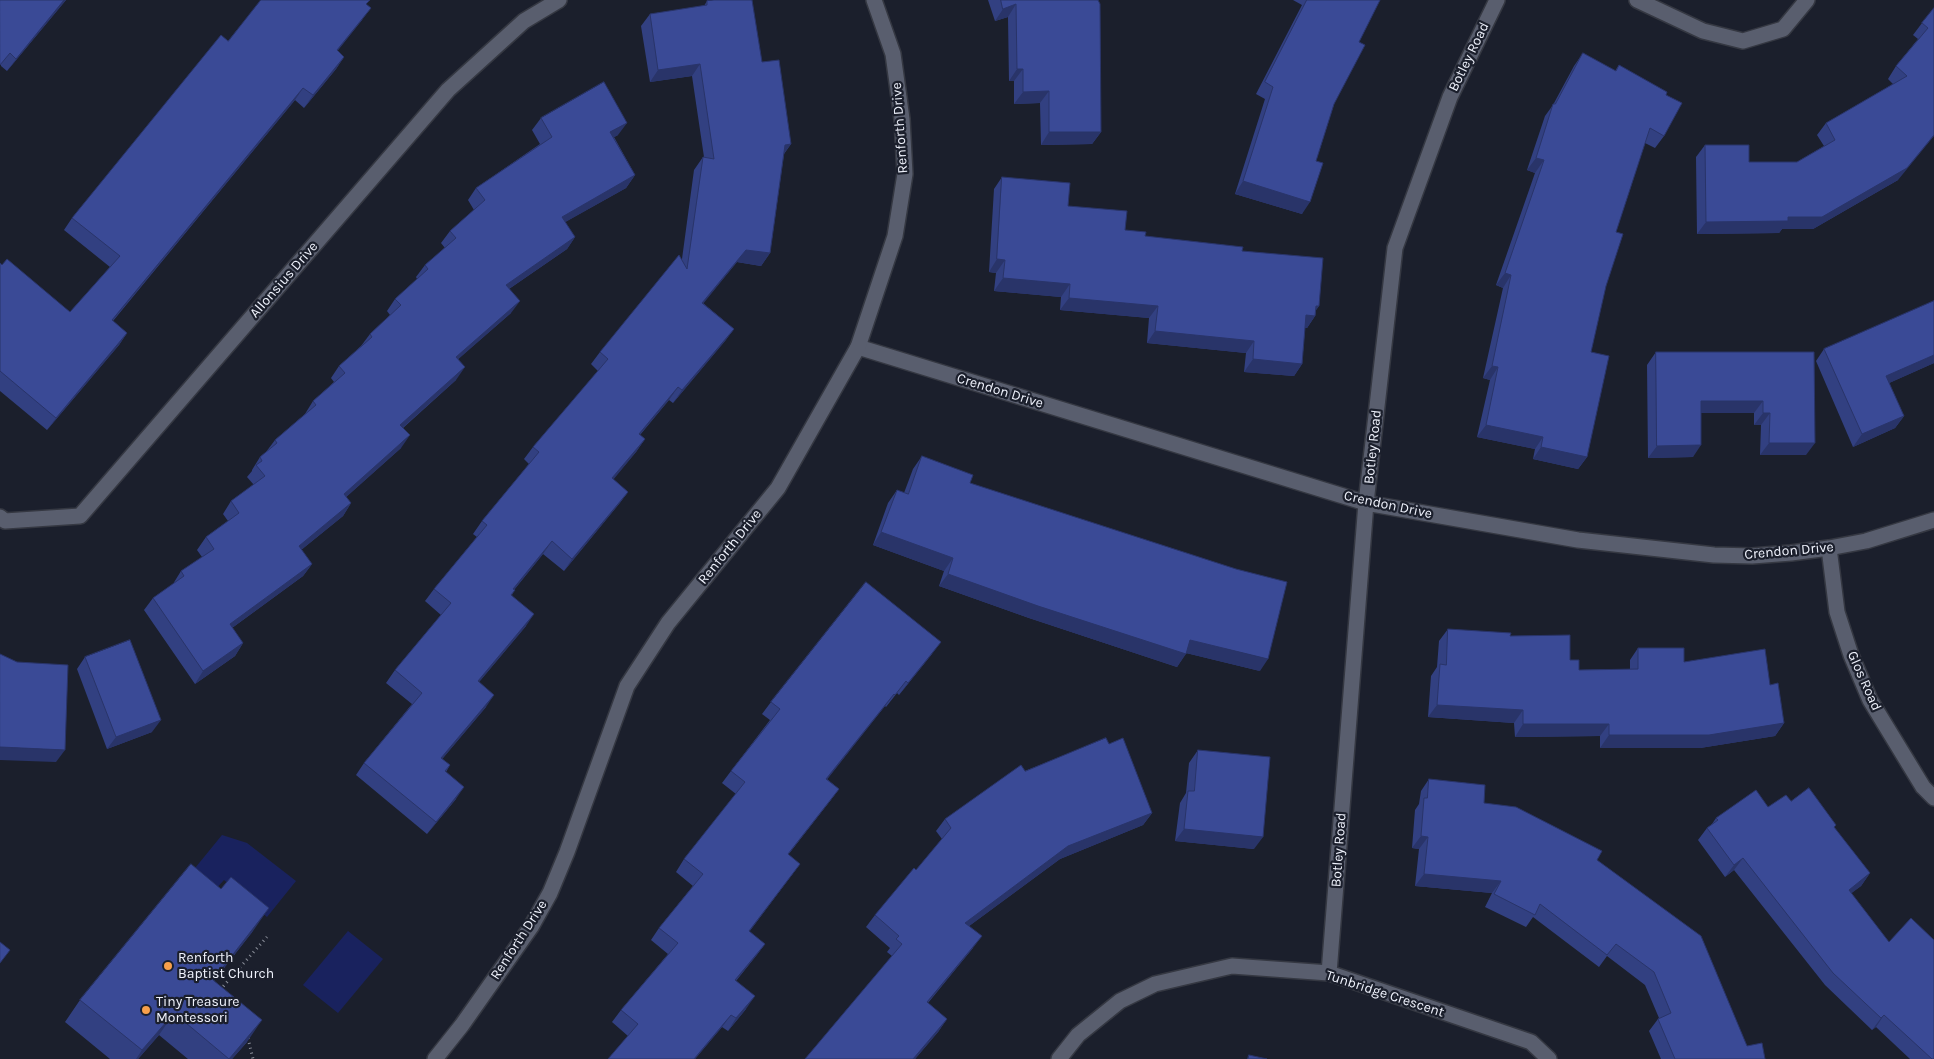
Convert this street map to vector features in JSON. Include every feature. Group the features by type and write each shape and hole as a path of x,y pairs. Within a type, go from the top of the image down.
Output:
{"street":[{"name":"Allonsius Drive","path":"0,517 5,521 80,516 448,90 524,21 559,0"},
{"name":"Renforth Drive","path":"434,1059 462,1025 532,926 550,893 567,852 627,686 668,623 778,488 858,347 895,236 905,174 902,119 893,54 874,0"},
{"name":"Botley Road","path":"1330,974 1366,503 1395,248 1450,97 1497,0"},
{"path":"1637,0 1703,32 1743,41 1783,29 1807,0"},
{"name":"Crendon Drive","path":"858,347 1366,503 1578,540 1714,555 1781,554 1829,548 1884,536 1934,520"},
{"name":"Glos Road","path":"1829,548 1837,612 1851,655 1870,700 1923,786 1934,798"},
{"name":"Tunbridge Crescent","path":"1059,1059 1078,1035 1120,1001 1155,984 1232,966 1330,974 1531,1042 1549,1059"}],"path":[{"path":"215,996 267,937"},
{"path":"247,1034 253,1059"}],"shaded area":[{"path":"222,835 247,843 296,881 267,917 224,880 213,892 191,873"},
{"path":"348,931 383,959 338,1013 303,985"}],"building":[{"path":"0,0 64,0 16,59 10,53 0,65"},
{"path":"261,0 370,0 366,4 371,8 337,50 344,57 313,95 303,88 112,320 127,333 56,418 0,371 0,263 2,265 7,259 70,312 120,256 72,218 221,35 228,41"},
{"path":"752,0 762,62 779,60 791,144 785,145 770,253 746,250 702,303 734,329 682,390 678,387 639,434 645,439 612,478 628,492 572,559 552,541 513,589 515,590 511,595 534,614 478,681 494,695 441,758 450,765 445,771 464,787 436,822 364,763 422,693 395,670 451,603 434,589 487,525 482,521 539,452 533,447 608,359 600,352 679,255 687,269 703,157 714,159 700,64 658,70 650,14 707,5 707,1"},
{"path":"1001,0 1098,0 1100,4 1101,132 1049,132 1049,91 1023,92 1023,69 1017,69 1016,4 1003,9"},
{"path":"1307,0 1380,0 1359,42 1365,45 1334,104 1316,161 1323,163 1310,202 1243,181 1273,87 1265,82"},
{"path":"1934,8 1934,135 1907,168 1822,217 1788,217 1788,221 1706,222 1705,145 1749,145 1749,162 1797,162 1835,140 1826,123 1907,76 1896,66 1928,28 1922,23"},
{"path":"1583,53 1616,71 1619,65 1667,92 1666,95 1682,103 1664,136 1650,128 1616,232 1623,234 1606,286 1591,352 1609,356 1587,457 1541,447 1543,437 1486,425 1498,367 1492,366 1511,275 1505,273 1544,160 1536,158 1553,104 1555,104"},
{"path":"604,82 627,123 610,132 635,175 562,217 575,237 506,285 520,301 456,357 465,367 400,425 410,435 344,494 351,503 299,546 312,564 230,624 243,643 203,671 153,598 184,576 181,571 214,549 206,537 239,513 231,501 265,476 256,465 262,461 260,457 277,443 275,440 316,405 313,401 345,373 339,366 372,337 370,334 401,305 395,299 428,269 425,265 456,238 450,231 485,200 476,188 552,137 541,118"},
{"path":"1002,177 1070,183 1068,206 1127,211 1125,230 1146,232 1145,236 1243,247 1242,251 1323,258 1319,306 1316,306 1315,316 1306,315 1302,364 1253,359 1254,341 1155,331 1158,306 1069,298 1070,284 1003,278 1005,260 997,259"},
{"path":"1934,301 1934,355 1886,376 1904,416 1862,434 1824,349"},
{"path":"1656,352 1814,352 1815,443 1769,443 1770,413 1763,413 1763,401 1701,401 1701,445 1657,446"},
{"path":"922,456 973,475 970,483 1236,569 1287,582 1268,659 1190,640 1186,654 1038,606 948,574 953,558 881,532 897,490 908,494"},
{"path":"866,582 941,642 908,683 906,681 894,694 826,779 839,789 788,854 800,864 749,931 765,944 735,980 755,996 736,1018 731,1015 694,1059 608,1059 638,1024 621,1010 678,943 659,928 703,874 684,859 745,782 731,771 780,709 771,702"},
{"path":"1448,629 1511,633 1510,636 1570,635 1570,660 1579,660 1579,670 1638,669 1638,648 1684,648 1684,662 1765,649 1770,685 1778,683 1784,723 1709,735 1609,735 1609,724 1523,724 1523,710 1437,705 1440,664 1446,665"},
{"path":"130,640 161,720 116,737 85,657"},
{"path":"0,654 17,662 68,665 65,750 0,747"},
{"path":"1106,738 1109,744 1123,738 1152,813 1068,846 965,923 982,936 927,1002 947,1019 913,1059 805,1059 902,944 896,939 899,936 875,915 914,868 916,870 951,828 945,819 1021,765 1025,771"},
{"path":"1198,750 1270,757 1263,837 1184,829 1188,791 1194,791"},
{"path":"1429,779 1485,785 1484,803 1516,807 1602,851 1597,860 1701,936 1747,1046 1762,1043 1765,1059 1675,1059 1658,1019 1671,1013 1654,972 1616,944 1607,955 1540,904 1535,915 1494,894 1501,881 1424,874 1428,837 1421,836 1424,798 1427,798"},
{"path":"1809,788 1836,825 1834,827 1870,873 1849,890 1889,942 1911,918 1934,940 1934,1059 1884,1015 1881,1018 1833,973 1743,858 1734,865 1707,828 1718,820 1716,818 1756,790 1768,807 1786,795 1791,801"},
{"name":"Renforth Baptist Church","path":"191,864 221,889 231,877 269,908 213,980 262,1020 229,1059 174,1013 142,1050 80,1000"},
{"path":"0,942 10,950 0,963"},
{"path":"1249,1055 1267,1059 1248,1059"}],"place":[{"name":"Renforth Baptist Church","path":"168,966"},
{"name":"Tiny Treasure Montessori","path":"146,1010"}]}
